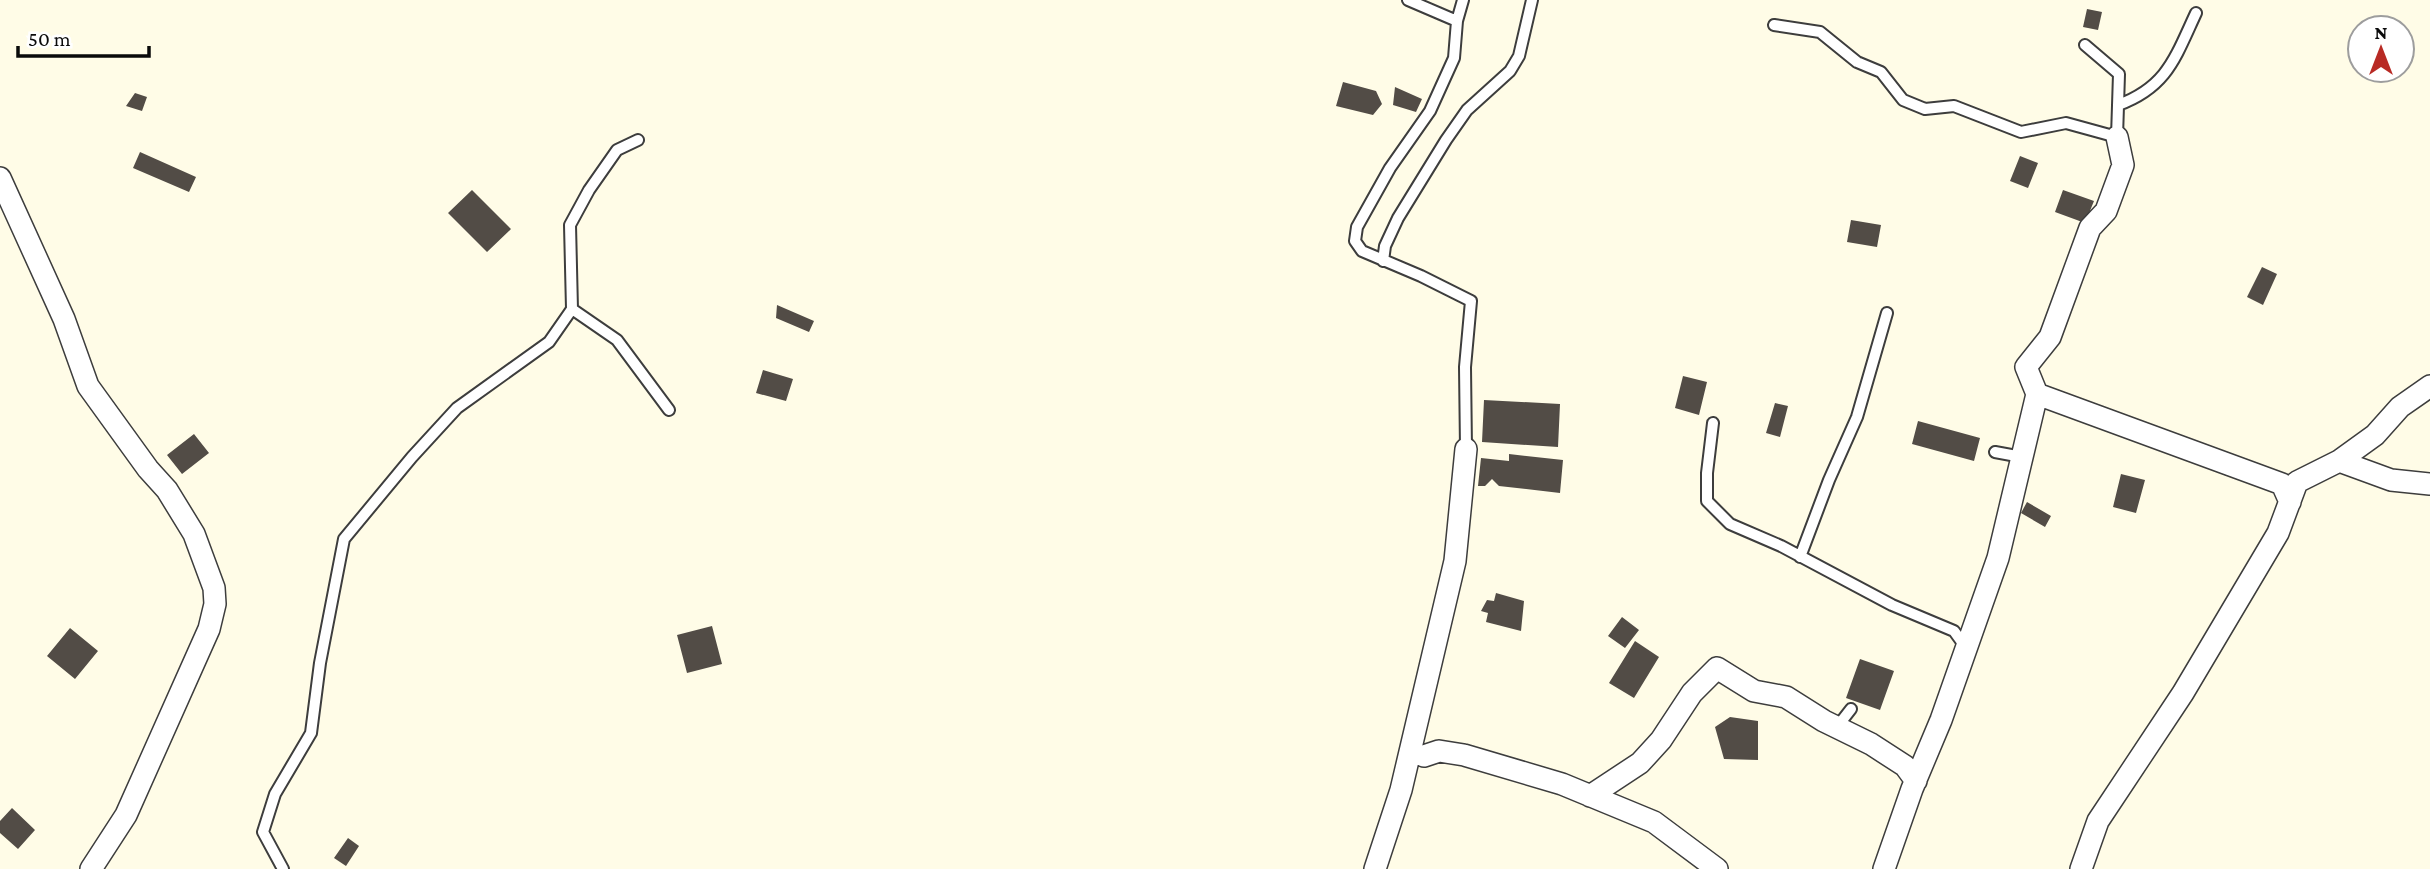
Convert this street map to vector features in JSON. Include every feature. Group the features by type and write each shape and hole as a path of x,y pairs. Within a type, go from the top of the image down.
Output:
{"street":[{"path":"1884,869 1941,720 1998,558 2037,394 2026,367 2050,337 2090,228 2106,211 2123,165 2117,137"},
{"path":"0,178 64,319 88,386 183,514 214,587 215,604 209,629 126,815 91,869"},
{"path":"2081,869 2098,821 2183,693 2278,533 2290,489 2339,461 2375,435 2400,407 2430,386"},
{"path":"2037,394 2290,489"},
{"path":"1375,869 1401,790 1455,561 1466,449"},
{"path":"2339,461 2391,480 2430,484"},
{"path":"1590,796 1640,762 1661,740 1692,693 1717,668 1754,691 1786,697 1871,744 1905,766 1916,781"},
{"path":"1424,756 1439,751 1464,755 1562,784 1654,822 1717,869"}],"lane":[{"path":"1408,0 1457,21"},
{"path":"1463,0 1457,21 1454,58 1430,111 1390,168 1357,227 1355,241 1362,251 1471,301 1465,367 1466,449"},
{"path":"1383,261 1385,246 1398,218 1453,130 1467,110 1510,71 1519,56 1532,0"},
{"path":"2118,105 2140,97 2169,70 2196,13"},
{"path":"1774,24 1820,32 1857,62 1881,72 1903,100 1925,109 1954,106 2021,132 2066,123 2117,137 2119,74 2085,45"},
{"path":"283,869 263,832 275,794 311,733 320,663 344,539 457,408 549,342 572,309 570,225 589,190 617,150 638,141"},
{"path":"572,309 617,340 669,410"},
{"path":"1800,557 1829,480 1857,417 1887,313"},
{"path":"1713,423 1707,473 1707,501 1730,524 1892,605 1954,631 1967,649"},
{"path":"1995,452 2022,457"},
{"path":"1837,727 1851,709"}],"building":[{"path":"2087,9 2102,12 2098,30 2083,27"},
{"path":"1343,82 1376,91 1382,104 1373,115 1336,106"},
{"path":"1395,87 1422,99 1416,112 1393,105"},
{"path":"135,93 147,97 142,111 126,106"},
{"path":"140,152 196,177 189,192 133,168"},
{"path":"2020,156 2038,163 2028,188 2010,181"},
{"path":"472,190 511,229 487,252 448,213"},
{"path":"2063,190 2094,201 2085,223 2055,212"},
{"path":"1851,220 1881,225 1877,247 1847,242"},
{"path":"2262,267 2277,274 2263,305 2247,297"},
{"path":"777,305 814,321 809,332 776,318"},
{"path":"763,370 793,379 786,401 756,393"},
{"path":"1683,376 1707,382 1699,415 1675,408"},
{"path":"1484,400 1560,404 1558,447 1482,442"},
{"path":"1775,403 1788,406 1780,437 1766,433"},
{"path":"1918,421 1980,438 1974,461 1912,444"},
{"path":"194,434 209,453 182,474 167,455"},
{"path":"1509,454 1563,460 1560,493 1499,486 1492,479 1485,486 1478,486 1481,458 1509,461"},
{"path":"2121,474 2145,480 2136,513 2113,507"},
{"path":"2027,502 2051,516 2045,527 2021,513"},
{"path":"1496,593 1524,601 1521,631 1486,622 1488,613 1481,611 1487,600 1494,601"},
{"path":"1622,617 1639,630 1625,648 1608,636"},
{"path":"712,626 722,664 687,673 677,635"},
{"path":"70,628 98,651 75,679 47,656"},
{"path":"1635,641 1659,657 1634,698 1609,683"},
{"path":"1860,659 1894,671 1880,710 1846,698"},
{"path":"1730,717 1758,721 1758,760 1724,759 1715,727"},
{"path":"12,808 35,830 18,849 0,833 0,821"},
{"path":"348,838 359,846 346,866 334,858"}]}
